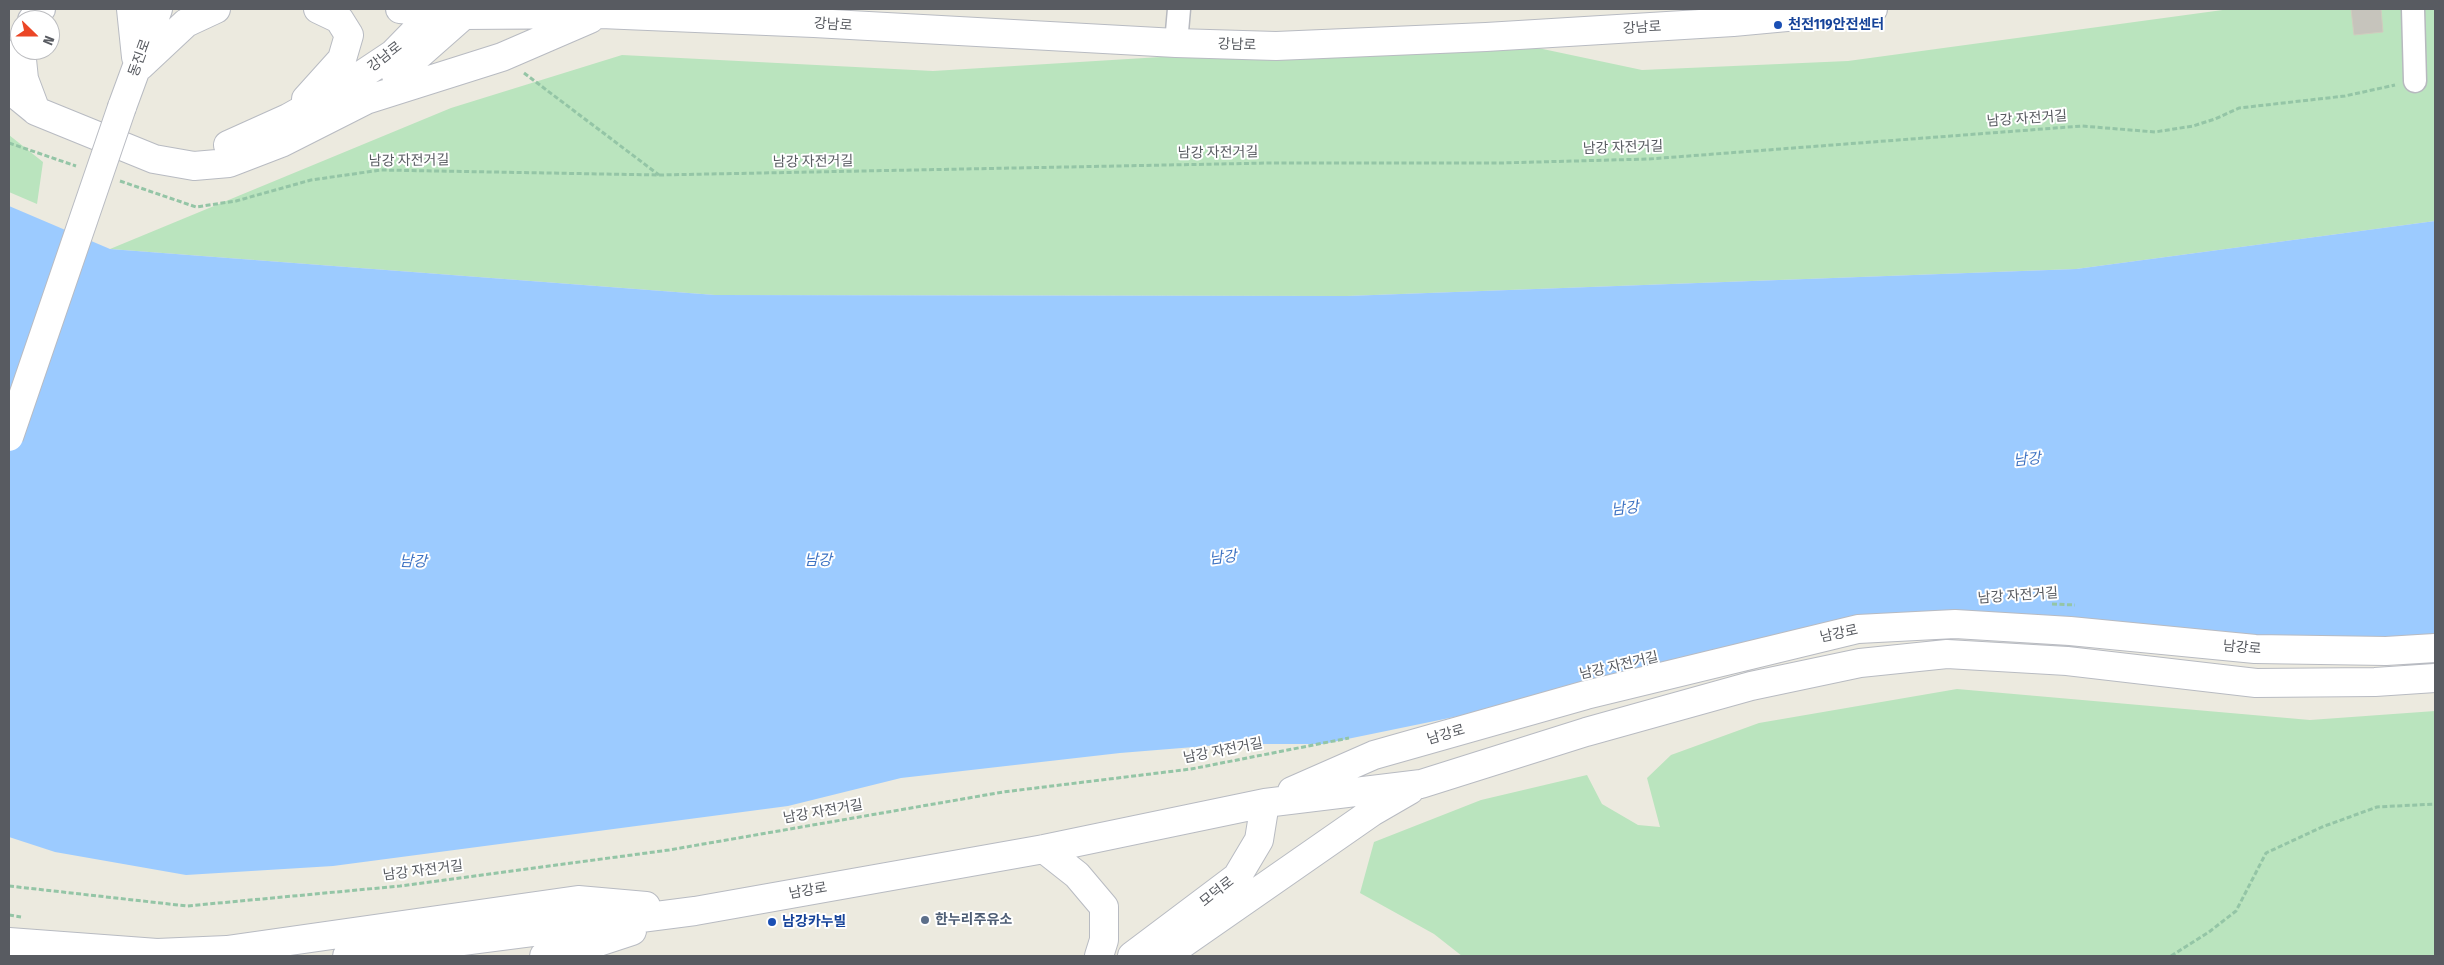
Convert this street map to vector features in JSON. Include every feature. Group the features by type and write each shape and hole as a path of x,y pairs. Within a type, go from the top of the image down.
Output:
{"street":[{"path":"132,9 137,68"},
{"name":"동진로","path":"9,437 122,107 158,9"},
{"path":"137,68 186,23 216,9"},
{"path":"288,118 342,59 349,36 339,19 318,9"},
{"path":"400,9 433,13"},
{"path":"1176,43 1179,9"},
{"name":"강남로","path":"177,162 210,154 288,118 346,86 393,54 433,13 464,15 602,12 869,18 1176,43 1276,46 1486,37 1733,15 1873,9"},
{"path":"2413,9 2414,81"},
{"name":"강남로","path":"9,89 36,111 154,159 194,166 229,163 281,143 366,100 502,57 602,12"},
{"path":"366,100 464,15"},
{"path":"23,60 24,79 36,111"},
{"name":"남강로","path":"1265,803 1374,755 1586,695 1858,629 1955,624 2070,631 2255,649 2386,651 2435,648"},
{"name":"남강로","path":"347,956 695,911 1044,849 1265,803 1421,784 1586,732 1751,686 1860,663 1947,654 2067,661 2256,684 2375,682 2435,678"},
{"path":"1165,956 1372,812 1421,784"},
{"name":"모덕로","path":"1132,956 1237,877 1259,840 1265,803"},
{"path":"1044,849 1077,875 1104,907 1104,940 1099,956"},
{"path":"9,942 157,954 227,950 578,900 695,911"},
{"path":"544,956 565,954 695,911"}],"path":[{"path":"502,57 659,175"},
{"name":"남강 자전거길","path":"113,179 196,207 236,201 311,180 381,170 659,175 1259,164 1500,163 1649,159 2082,126 2155,132 2193,126 2239,108 2345,96 2414,81"},
{"path":"9,143 86,169"},
{"name":"남강 자전거길","path":"2042,605 2061,603 2080,606"},
{"name":"남강 자전거길","path":"9,886 188,906 400,886 668,850 1003,792 1191,769 1358,736"},
{"path":"2171,956 2209,932 2236,911 2266,853 2322,827 2377,807 2435,804"}],"green space":[{"path":"2230,9 2435,9 2435,221 2076,269 1347,296 715,295 110,249 451,108 622,55 933,71 1486,37 1642,70 1848,61"},
{"path":"9,135 43,162 37,204 9,192"},
{"path":"1957,689 2310,720 2435,711 2435,956 1462,956 1434,934 1360,893 1374,842 1481,800 1587,775 1602,804 1638,825 1660,827 1647,778 1671,755 1759,723"}],"water":[{"name":"남강","path":"9,206 110,249 715,295 1347,296 2076,269 2435,221 2435,653 1901,625 1323,744 1231,744 1120,753 901,778 788,806 333,866 186,875 55,852 9,837"}],"building":[{"path":"2351,9 2381,9 2383,32 2354,35"}],"place":[{"name":"천전119안전센터","path":"1778,25"},
{"name":"한누리주유소","path":"925,920"},
{"name":"남강카누빌","path":"772,922"}]}
